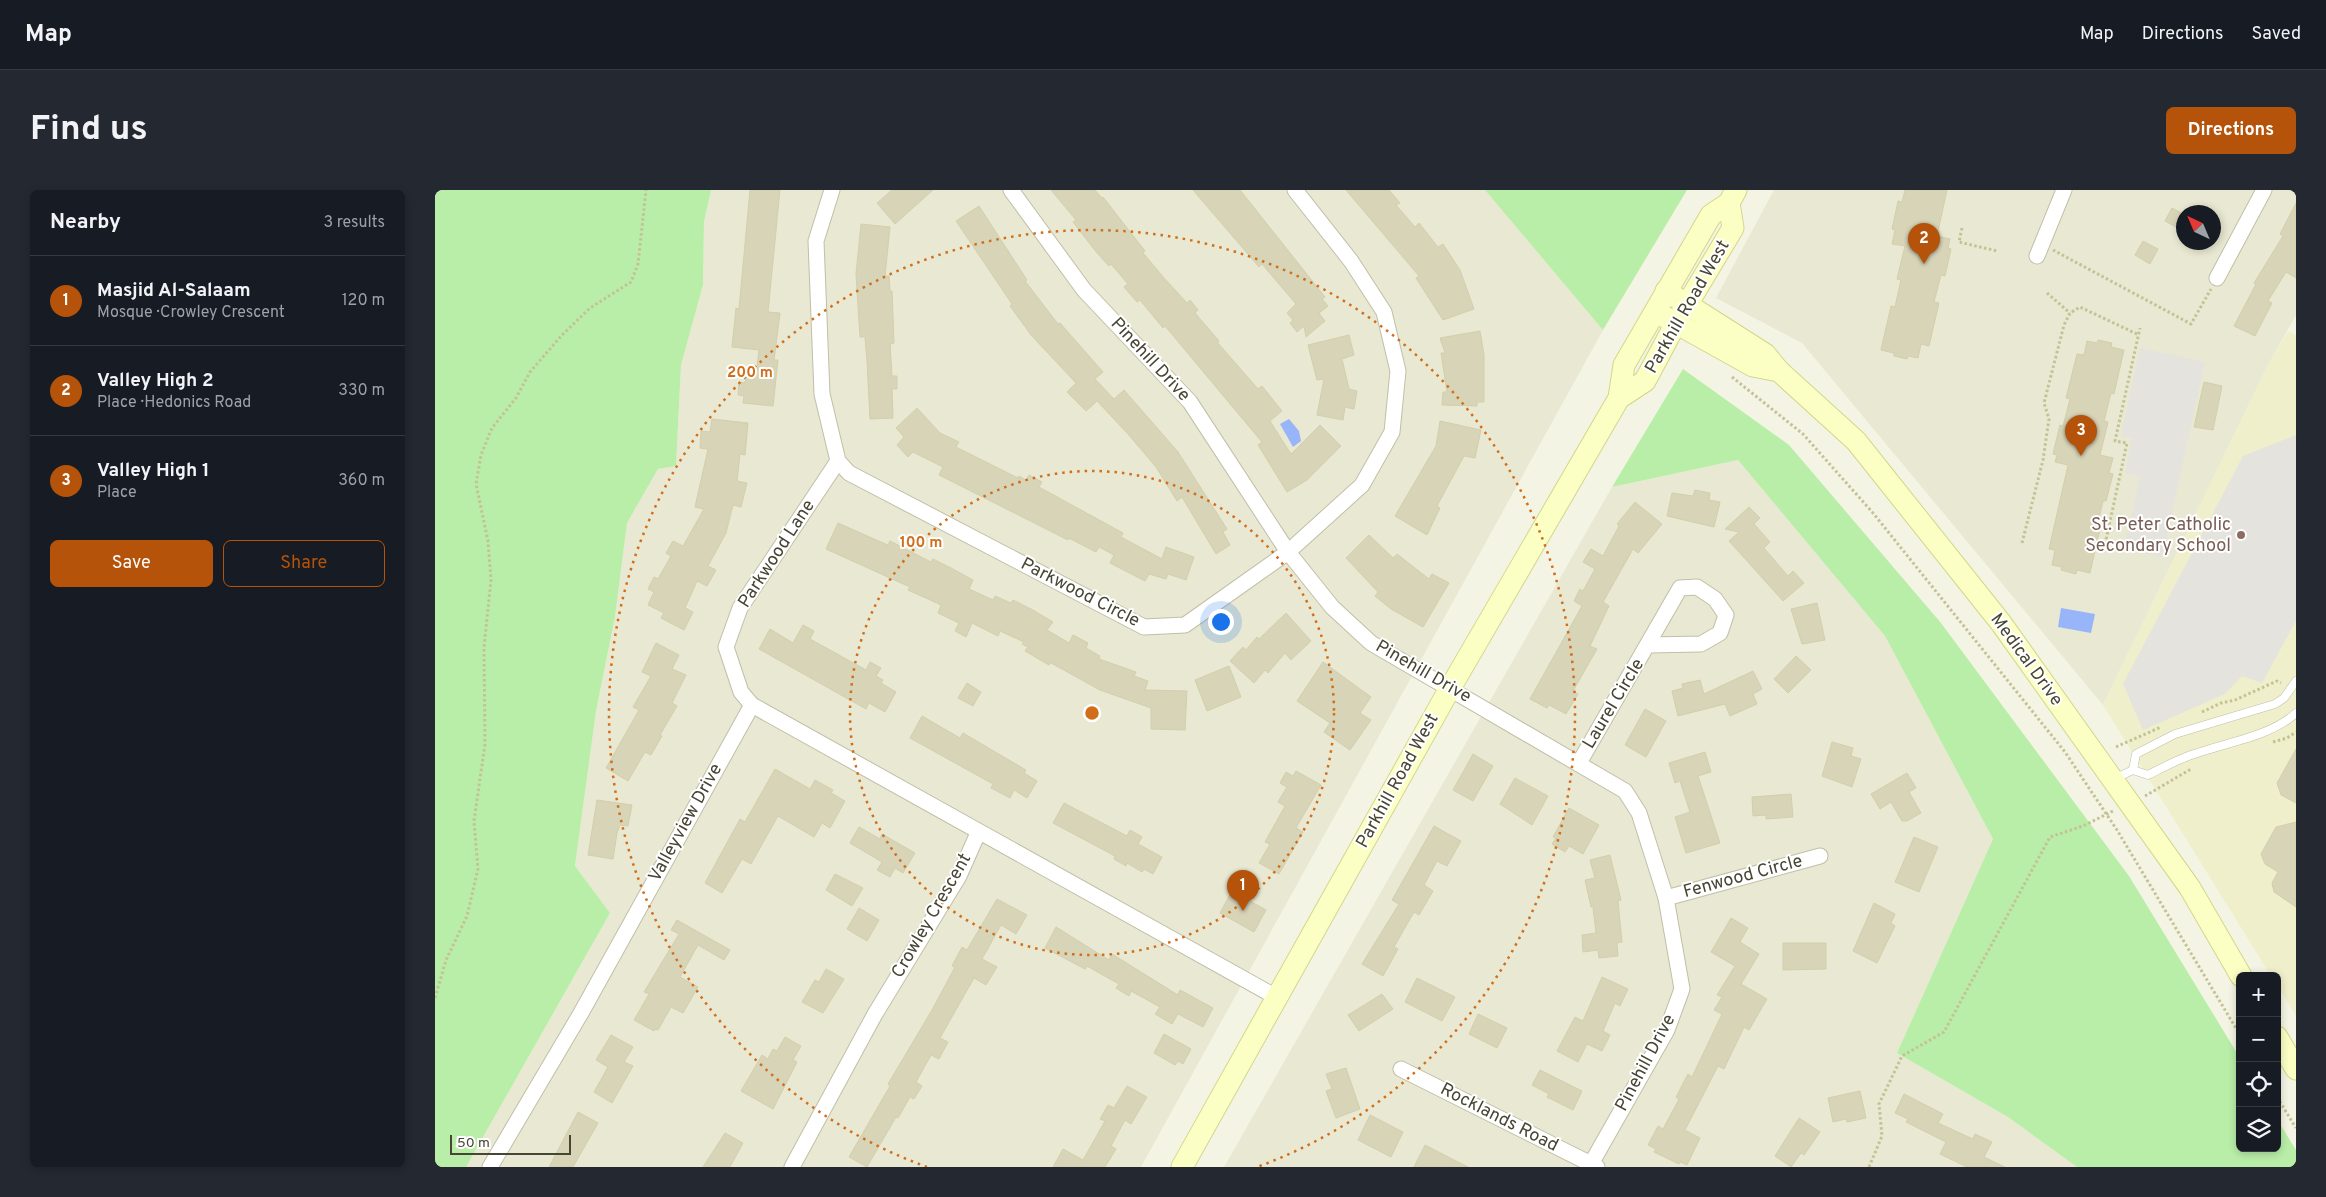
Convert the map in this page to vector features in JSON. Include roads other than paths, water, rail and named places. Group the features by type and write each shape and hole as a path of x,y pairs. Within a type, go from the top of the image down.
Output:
{"main road":[{"name":"Parkhill Road West","path":"1182,1167 1449,690 1619,398 1624,365 1711,215 1732,197"},
{"name":"Parkhill Road West","path":"1619,398 1645,381 1676,323 1733,228 1732,197"},
{"name":"Medical Drive","path":"1666,291 1765,354 1779,371 1856,441 2001,624 2190,888 2239,972"},
{"path":"1655,311 1753,366 1779,371"},
{"path":"2281,1044 2296,1068"}],"street":[{"path":"832,190 816,241 822,394 837,461"},
{"name":"Pinehill Drive","path":"1011,190 1084,290 1190,402 1288,552 1331,607 1371,643 1625,791 1639,813 1666,898 1682,989 1667,1030 1594,1166"},
{"name":"Parkwood Circle","path":"837,461 849,474 1144,627 1185,626 1288,552 1362,485 1392,432 1398,371 1384,312 1351,261 1295,190"},
{"path":"2039,250 2064,190"},
{"path":"2217,278 2264,190"},
{"name":"Parkwood Lane","path":"752,705 741,692 725,647 739,608 837,461"},
{"name":"Laurel Circle","path":"1579,763 1680,588 1697,587 1715,599 1727,615 1721,633 1701,644 1648,646"},
{"path":"752,705 978,832"},
{"name":"Valleyview Drive","path":"490,1167 581,1013 752,705"},
{"name":"Crowley Crescent","path":"792,1167 875,1014 959,876 978,832 1278,998"},
{"name":"Fenwood Circle","path":"1666,898 1819,856"},
{"name":"Rocklands Road","path":"1401,1069 1594,1166"}],"lane":[{"path":"2133,770 2136,754 2175,734 2275,704 2284,698 2296,681"},
{"path":"2112,780 2133,770 2147,775 2185,757 2269,730 2285,723 2296,713"}],"water":[{"path":"1289,419 1299,431 1301,441 1293,447 1280,424"},
{"path":"2061,608 2095,614 2091,633 2058,627"}],"place":[{"name":"Valley High 2","path":"1924,264"},
{"name":"Valley High 1","path":"2081,456"},
{"name":"St. Peter Catholic Secondary School","path":"2241,535"},
{"name":"Masjid Al-Salaam","path":"1243,911"}]}
